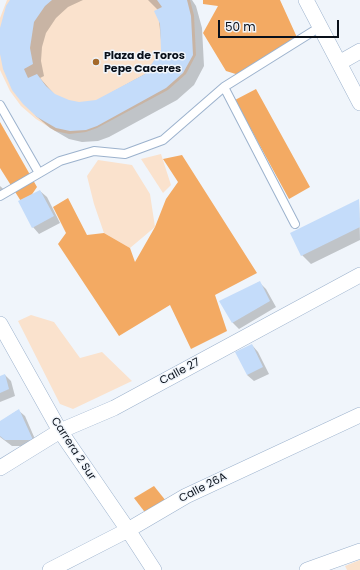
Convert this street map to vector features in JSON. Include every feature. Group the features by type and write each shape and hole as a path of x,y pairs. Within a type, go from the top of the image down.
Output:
{"street":[{"path":"306,0 360,103"},
{"path":"338,63 360,51"},
{"name":"Calle 27","path":"0,468 60,431 114,408 360,275"},
{"name":"Carrera 2 Sur","path":"0,324 60,431 154,570"},
{"name":"Calle 26A","path":"50,570 128,530 186,496 360,415"},
{"path":"307,570 333,566 360,551"}],"lane":[{"path":"0,196 60,161 94,151 125,154 163,140 224,87 320,27"},
{"path":"224,87 295,224"},
{"path":"0,105 40,173"}],"shaded area":[{"name":"Plaza de Toros Pepe Caceres","path":"7,0 190,0 194,15 196,55 186,74 168,90 97,128 86,132 69,134 55,131 36,119 21,106 10,91 0,70 0,18"},
{"path":"203,0 280,0 300,44 239,75 226,71 203,33 218,6 203,4"},
{"path":"256,89 310,187 289,199 235,100"},
{"path":"0,122 37,187 24,206 0,168"},
{"path":"161,154 171,185 163,193 141,159"},
{"path":"182,155 257,273 215,295 227,331 191,349 170,305 119,336 58,244 66,233 53,207 68,198 87,235 104,233 130,248 135,262 155,227 166,199 178,182 163,159"},
{"path":"98,160 132,165 150,194 155,227 130,248 104,233 94,204 87,176"},
{"path":"31,315 54,322 80,358 102,352 132,381 73,409 60,404 18,321"},
{"path":"154,486 166,501 147,515 134,498"},
{"path":"360,560 360,570 347,570 345,566"}],"building":[{"path":"10,0 52,0 45,6 34,22 30,48 33,64 24,69 28,78 37,74 46,86 55,94 69,100 79,102 96,100 145,74 161,50 160,24 154,11 162,7 157,0 187,0 191,16 193,55 183,73 166,88 97,126 86,130 70,131 56,128 37,117 23,104 12,90 3,69 0,54 0,28 6,6"},
{"path":"40,190 54,216 32,228 18,201"},
{"path":"359,199 360,227 301,256 290,233"},
{"path":"260,281 270,301 232,323 219,301"},
{"path":"252,344 263,367 247,375 235,352"},
{"path":"5,374 9,389 0,393 0,376"},
{"path":"19,409 33,440 5,440 0,436 0,421"}],"place":[{"name":"Plaza de Toros Pepe Caceres","path":"96,62"}]}
